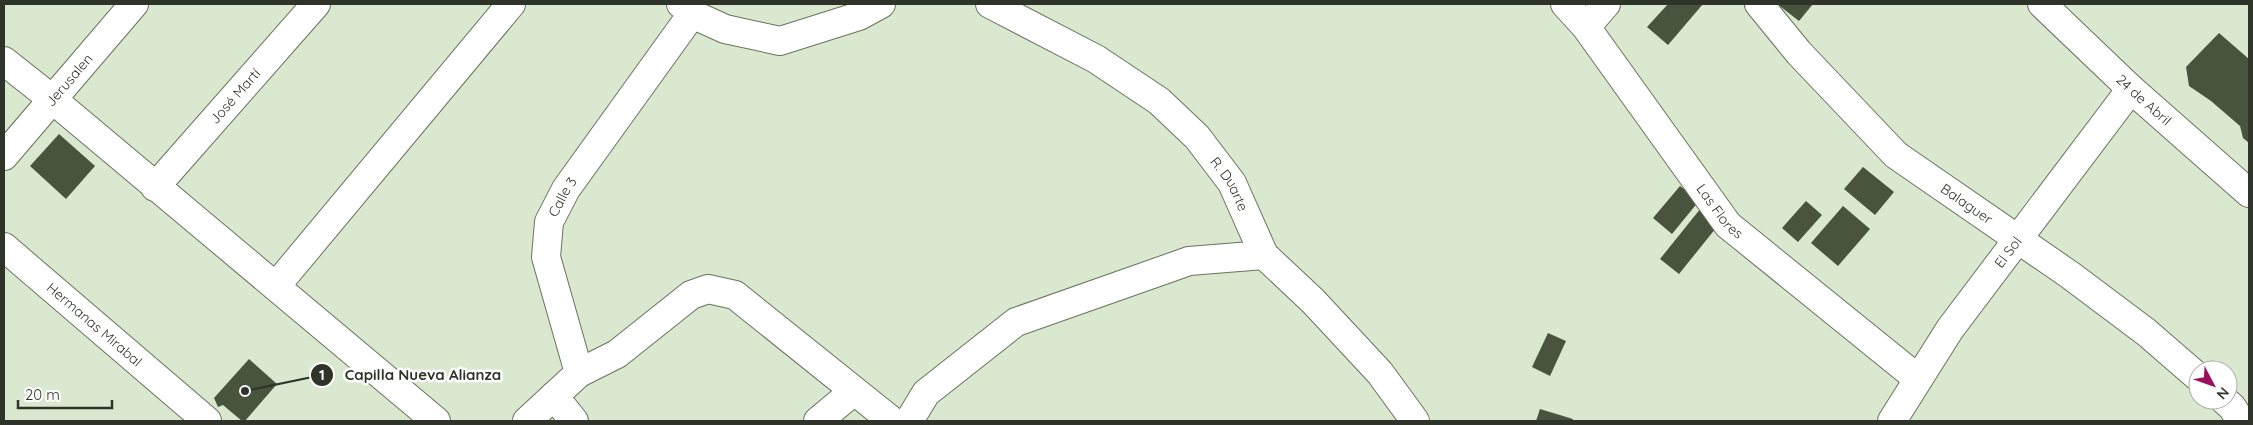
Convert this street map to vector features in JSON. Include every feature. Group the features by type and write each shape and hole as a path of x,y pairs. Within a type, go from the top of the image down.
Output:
{"street":[{"name":"Jerusalen","path":"4,156 134,4"},
{"name":"José Martí","path":"155,187 316,4"},
{"path":"276,286 511,4"},
{"path":"687,9 725,28 780,41 859,16 881,4"},
{"name":"R. Duarte","path":"990,4 1096,59 1159,101 1196,137 1232,183 1264,255 1313,301 1380,374 1416,421"},
{"name":"Las Flores","path":"1565,4 1586,26 1728,225 1917,378"},
{"path":"1586,26 1606,4"},
{"name":"Balaguer","path":"1759,4 1799,53 1896,155 2146,332 2188,368"},
{"name":"24 de Abril","path":"2042,4 2131,89 2249,193"},
{"name":"Calle 3","path":"579,373 546,257 549,222 566,189 687,9"},
{"path":"4,61 52,99 436,421"},
{"name":"El Sol","path":"1892,421 1917,378 1950,329 2131,89"},
{"name":"Hermanas Mirabal","path":"4,247 206,421"},
{"path":"909,421 926,393 1016,322 1189,261 1264,255"},
{"path":"527,421 579,373 617,354 691,294 708,289 735,295 892,421"},
{"path":"818,421 854,391"},
{"path":"554,396 574,421"},
{"path":"2234,410 2241,421"}],"building":[{"path":"1668,4 1703,4 1668,45 1647,27"},
{"path":"1777,4 1813,4 1799,21"},
{"path":"2219,33 2249,59 2249,143 2243,138 2240,126 2211,101 2189,86 2186,67"},
{"path":"59,134 95,166 66,199 30,166"},
{"path":"1863,167 1894,192 1875,215 1844,189"},
{"path":"1680,186 1699,201 1672,234 1653,218"},
{"path":"1806,201 1822,215 1798,242 1782,228"},
{"path":"1843,206 1870,229 1838,266 1811,243"},
{"path":"1701,208 1720,223 1679,274 1660,259"},
{"path":"1548,333 1566,341 1550,376 1532,367"},
{"path":"249,359 277,384 245,421 242,421 223,405 218,407 214,398"},
{"path":"1540,409 1573,419 1572,421 1536,421"}],"place":[{"name":"Capilla Nueva Alianza","path":"245,391"}]}
